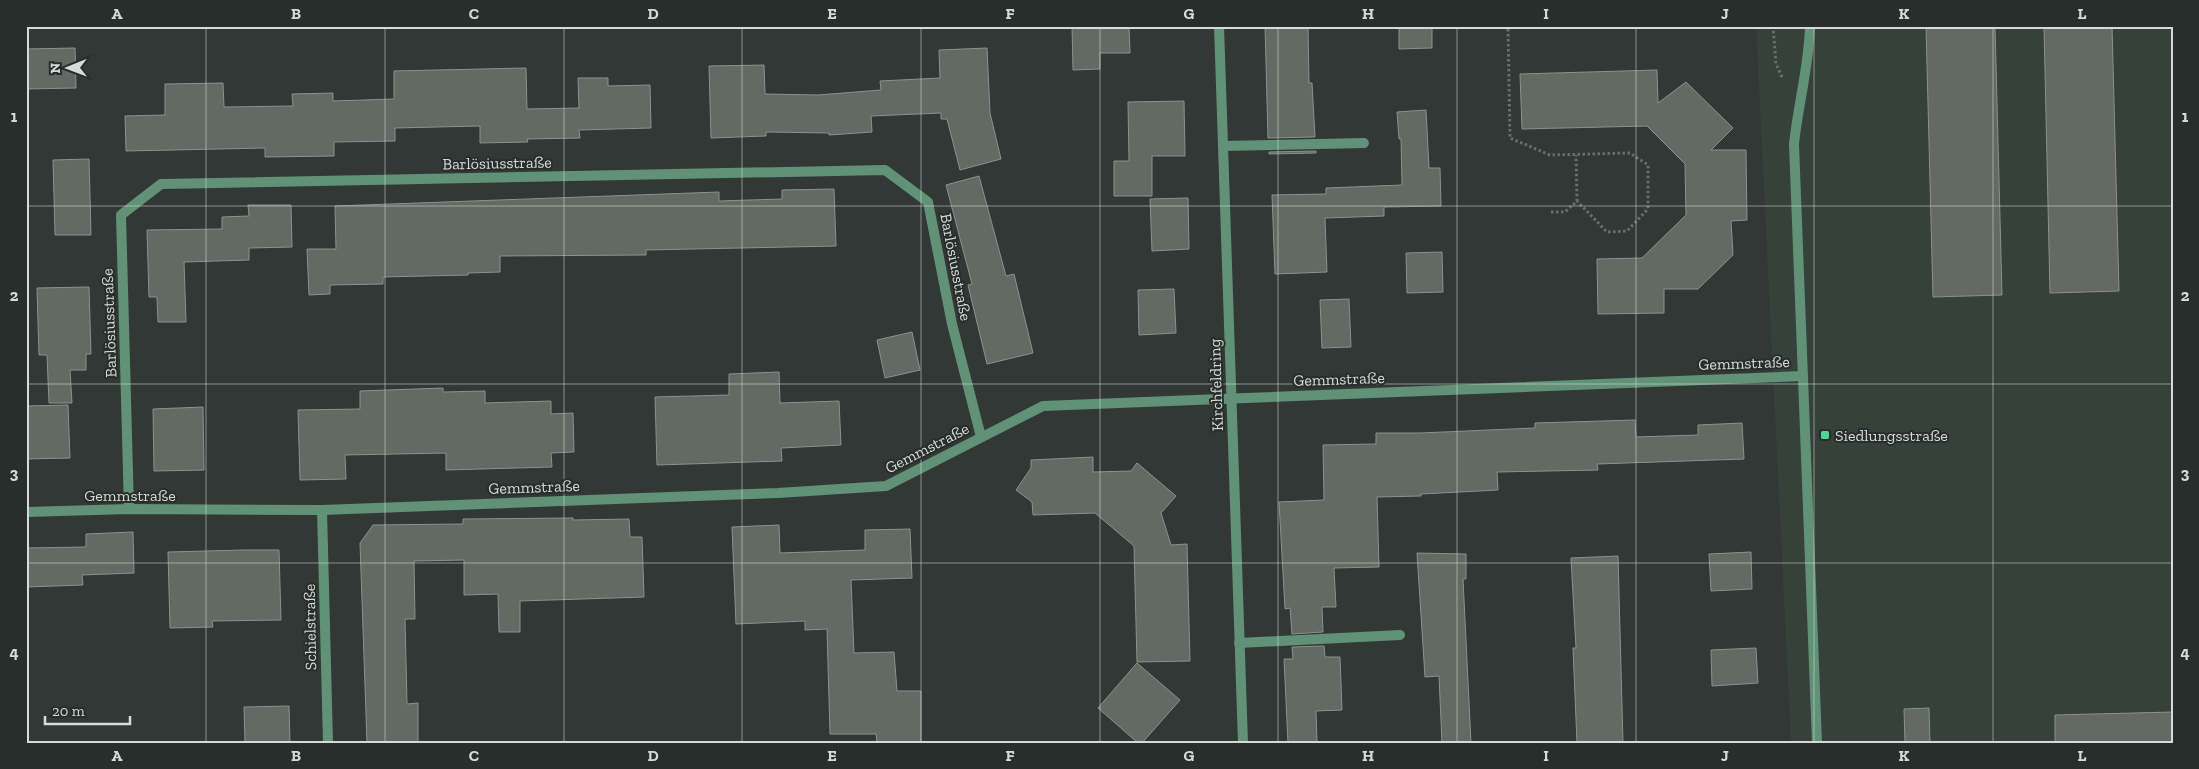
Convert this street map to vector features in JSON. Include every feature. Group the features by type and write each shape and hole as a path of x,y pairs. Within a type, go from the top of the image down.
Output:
{"street":[{"name":"Kirchfeldring","path":"1219,26 1243,743"},
{"path":"1810,26 1806,71 1798,109 1794,144 1817,743"},
{"path":"1223,146 1364,143"},
{"name":"Barlösiusstraße","path":"129,509 121,215 161,184 884,170 928,202 952,324 981,437"},
{"name":"Gemmstraße","path":"26,512 129,509 322,510 886,486 1044,406 1803,376"},
{"name":"Schielstraße","path":"322,510 328,743"},
{"path":"1239,644 1400,635"}],"path":[{"path":"1773,26 1776,64 1798,109"},
{"path":"1508,29 1510,138 1550,156 1576,155 1630,153 1648,165 1648,209 1627,231 1607,232 1577,201 1576,155"},
{"path":"1551,212 1565,212 1577,201"}],"shaded area":[{"path":"1756,26 2173,26 2173,743 1791,743"}],"building":[{"path":"1072,26 1129,26 1130,53 1100,53 1100,69 1073,70"},
{"path":"1265,26 1308,26 1309,83 1312,83 1315,137 1268,138"},
{"path":"1399,26 1432,26 1432,48 1399,49"},
{"path":"1926,26 1995,26 2002,295 1933,297"},
{"path":"2044,26 2112,26 2119,291 2050,293"},
{"path":"75,48 76,88 26,89 26,49"},
{"path":"987,48 990,113 1001,159 960,170 947,119 941,119 941,113 871,116 872,132 829,135 829,133 766,132 766,136 711,138 709,66 764,65 765,94 818,95 881,90 880,81 940,78 939,50"},
{"path":"526,68 527,109 579,108 578,78 608,78 608,86 650,85 651,128 579,130 580,138 527,139 528,142 480,143 480,126 395,128 395,141 334,142 334,156 265,157 265,148 126,151 125,116 165,115 165,84 223,83 224,107 293,106 292,94 333,93 333,101 394,99 394,71"},
{"path":"1657,70 1658,103 1686,82 1733,128 1711,150 1746,150 1747,220 1731,221 1733,255 1698,289 1664,289 1664,313 1598,314 1597,259 1642,258 1686,215 1685,164 1647,126 1522,129 1520,74"},
{"path":"1184,101 1185,156 1152,156 1152,196 1114,196 1114,161 1129,161 1128,102"},
{"path":"1426,110 1429,168 1440,168 1441,206 1384,207 1384,216 1325,218 1327,272 1275,274 1272,195 1326,194 1326,188 1402,185 1401,139 1399,139 1397,112"},
{"path":"1316,151 1316,153 1269,154 1269,152"},
{"path":"89,159 91,235 55,235 53,160"},
{"path":"979,176 1006,276 1014,274 1033,353 987,364 968,285 972,284 946,185"},
{"path":"834,189 836,246 646,250 646,255 500,256 500,272 468,273 468,275 383,277 383,284 330,285 330,294 309,295 307,249 336,249 335,206 719,192 719,201 782,199 782,190"},
{"path":"1188,198 1189,249 1152,251 1150,199"},
{"path":"248,205 291,205 292,247 249,248 249,260 184,262 186,322 158,322 157,297 149,297 147,230 222,229 222,217 249,216"},
{"path":"1442,252 1443,292 1407,293 1406,253"},
{"path":"89,287 91,354 86,354 86,370 70,370 72,403 49,403 47,355 39,355 37,288"},
{"path":"1174,289 1176,333 1139,335 1138,290"},
{"path":"1349,299 1351,347 1322,348 1320,300"},
{"path":"912,332 920,370 885,378 877,340"},
{"path":"779,372 780,403 839,401 841,445 781,448 782,461 657,465 655,397 729,395 729,374"},
{"path":"443,388 443,392 485,391 485,403 551,401 551,414 573,413 574,452 551,453 552,467 446,470 446,453 345,455 346,479 300,480 298,410 360,409 360,391"},
{"path":"68,405 70,458 26,459 26,406"},
{"path":"203,407 204,470 154,471 153,409"},
{"path":"1635,420 1636,437 1698,435 1698,425 1742,423 1744,459 1597,464 1598,470 1497,472 1498,490 1421,494 1421,496 1377,497 1379,567 1334,568 1336,607 1322,607 1323,632 1292,634 1290,608 1285,609 1279,502 1324,500 1323,445 1376,444 1376,433 1535,428 1535,423"},
{"path":"1093,457 1093,472 1131,471 1137,463 1176,496 1161,513 1171,545 1187,544 1190,661 1137,662 1134,546 1095,513 1033,515 1032,502 1016,490 1031,468 1031,460"},
{"path":"573,518 573,520 629,519 630,537 642,537 644,597 520,601 520,632 499,632 498,594 464,595 464,560 414,561 415,619 405,619 407,704 418,703 418,743 367,743 360,543 373,525 463,524 463,519"},
{"path":"779,525 780,553 865,550 865,530 910,529 912,578 851,580 854,653 894,652 897,691 921,691 921,743 877,743 876,734 830,734 827,629 805,630 805,621 736,624 732,527"},
{"path":"133,532 134,573 82,575 83,585 26,587 26,548 86,547 86,534"},
{"path":"279,550 281,620 212,621 213,627 170,628 168,552"},
{"path":"1751,552 1752,589 1711,591 1709,554"},
{"path":"1417,553 1466,554 1466,579 1463,579 1471,743 1442,743 1439,676 1425,677"},
{"path":"1618,556 1623,743 1577,743 1573,648 1576,648 1571,558"},
{"path":"1324,646 1325,657 1340,657 1342,710 1316,711 1317,743 1288,743 1284,659 1293,659 1292,647"},
{"path":"1756,648 1758,683 1712,686 1711,650"},
{"path":"1137,663 1180,700 1142,743 1138,743 1098,708"},
{"path":"289,706 290,743 245,743 244,707"},
{"path":"1929,708 1930,743 1905,743 1904,709"},
{"path":"2173,712 2173,743 2055,743 2055,715"}],"place":[{"name":"Siedlungsstraße","path":"1825,435"}]}
